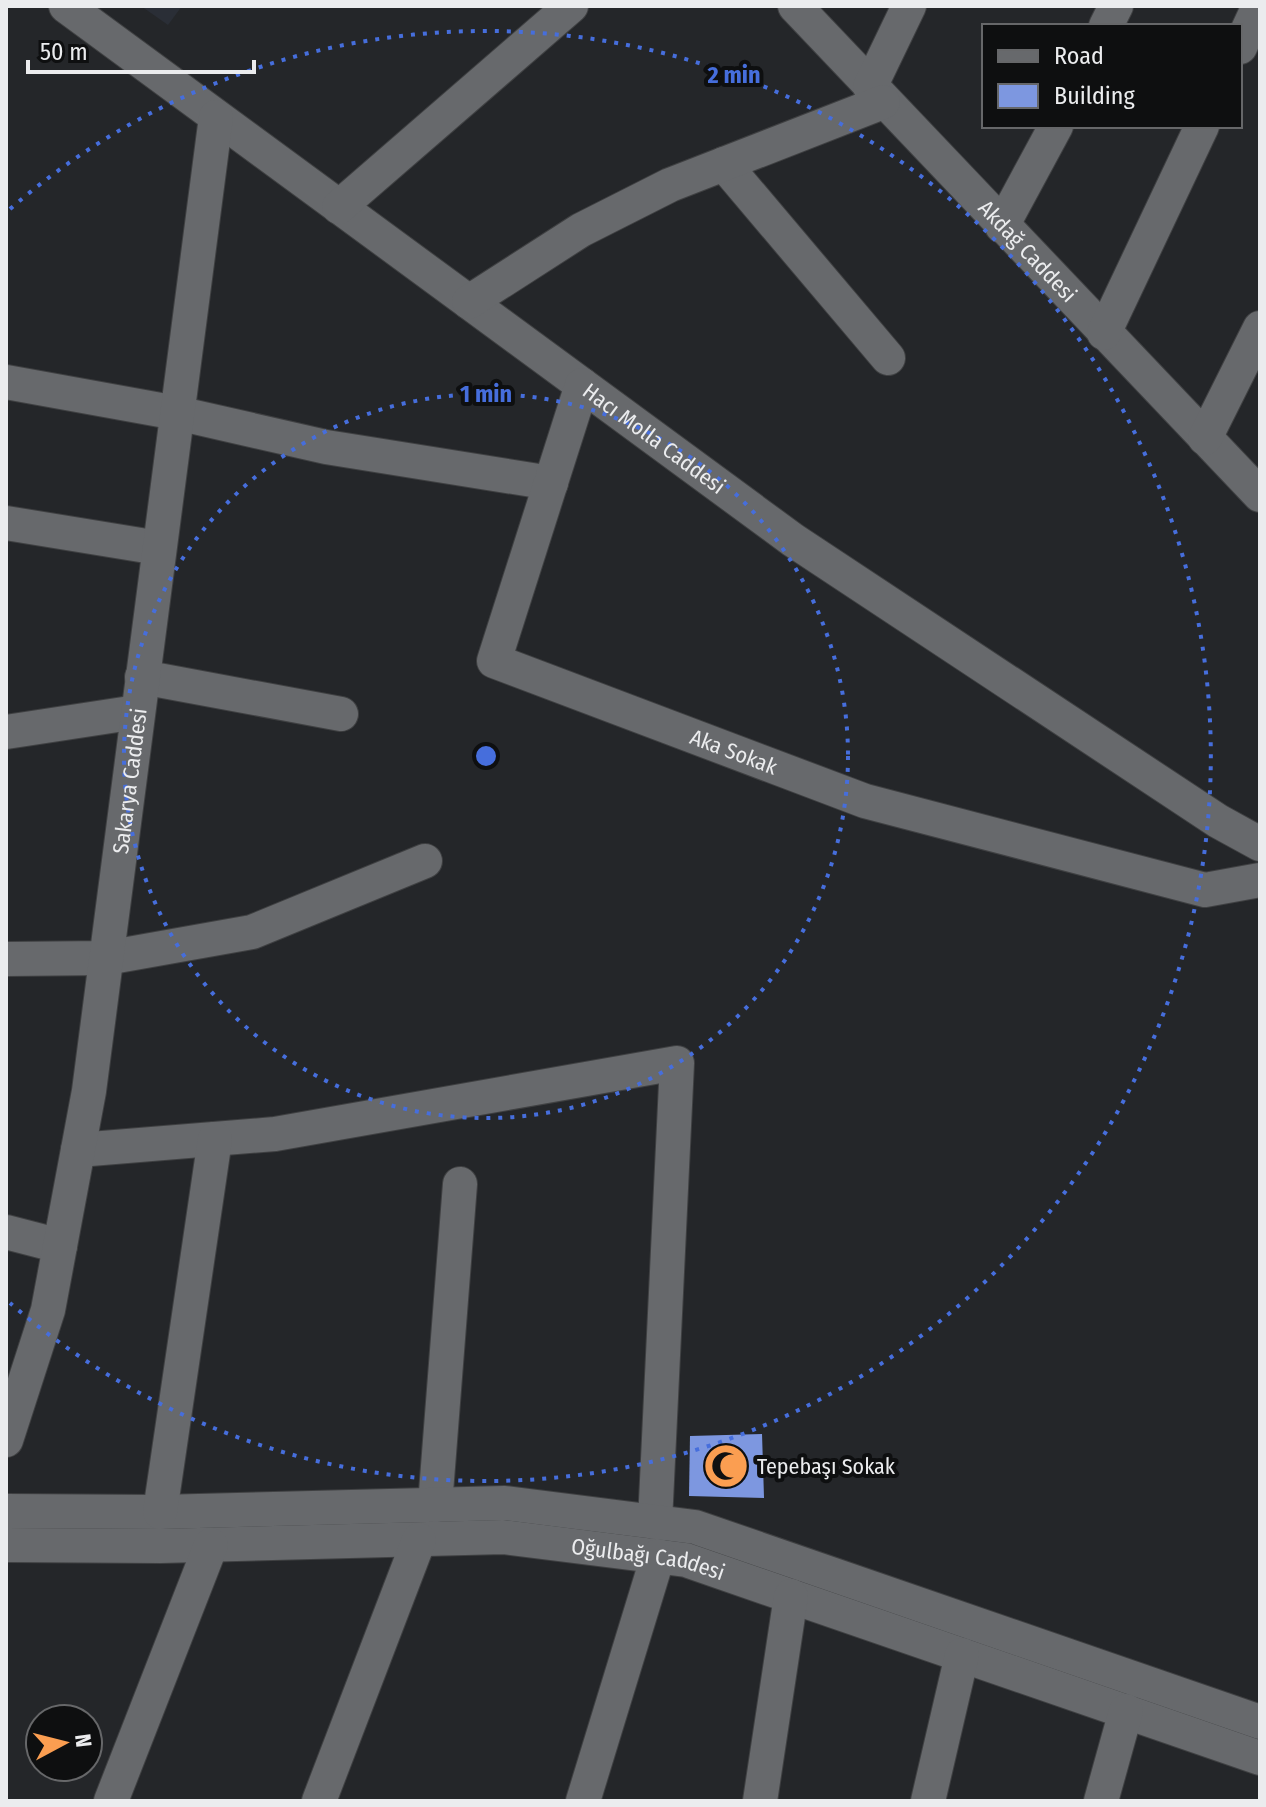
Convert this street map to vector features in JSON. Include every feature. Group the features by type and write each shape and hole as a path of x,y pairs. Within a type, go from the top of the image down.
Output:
{"street":[{"name":"Hacı Molla Caddesi","path":"66,6 793,540 1204,812 1260,844"},
{"path":"339,207 571,6"},
{"name":"Akdağ Caddesi","path":"795,6 1260,495"},
{"path":"469,302 581,230 670,185 877,95 909,6"},
{"path":"1107,24 1116,6"},
{"path":"1242,43 1259,6"},
{"name":"Sakarya Caddesi","path":"6,1440 48,1310 78,1150 216,117"},
{"path":"1002,226 1055,128"},
{"path":"1104,333 1201,128"},
{"path":"724,164 888,358"},
{"path":"1205,438 1260,328"},
{"path":"6,382 177,413 326,447 551,483"},
{"name":"Aka Sokak","path":"582,385 494,661 865,801 1205,890 1260,880"},
{"path":"6,523 159,548"},
{"path":"142,677 341,714"},
{"path":"6,732 137,712"},
{"path":"6,959 106,958 252,932 425,861"},
{"path":"78,1150 275,1134 677,1063 655,1522"},
{"path":"160,1512 215,1139"},
{"path":"435,1505 460,1184"},
{"path":"6,1232 60,1246"},
{"name":"Oğulbağı Caddesi","path":"6,1511 160,1512 505,1503 695,1527 1260,1722"},
{"name":"Oğulbağı Caddesi","path":"6,1545 211,1545 503,1537 686,1560 1260,1758"},
{"path":"319,1801 419,1540"},
{"path":"111,1801 211,1545"},
{"path":"583,1801 658,1556"},
{"path":"760,1801 791,1596"},
{"path":"928,1801 962,1655"},
{"path":"1101,1801 1126,1711"}],"shaded area":[{"path":"141,6 182,6 168,25"}],"building":[{"name":"Tepebaşı Sokak","path":"762,1434 764,1498 689,1496 690,1436"}],"place":[{"name":"Tepebaşı Sokak","path":"726,1466"}]}
